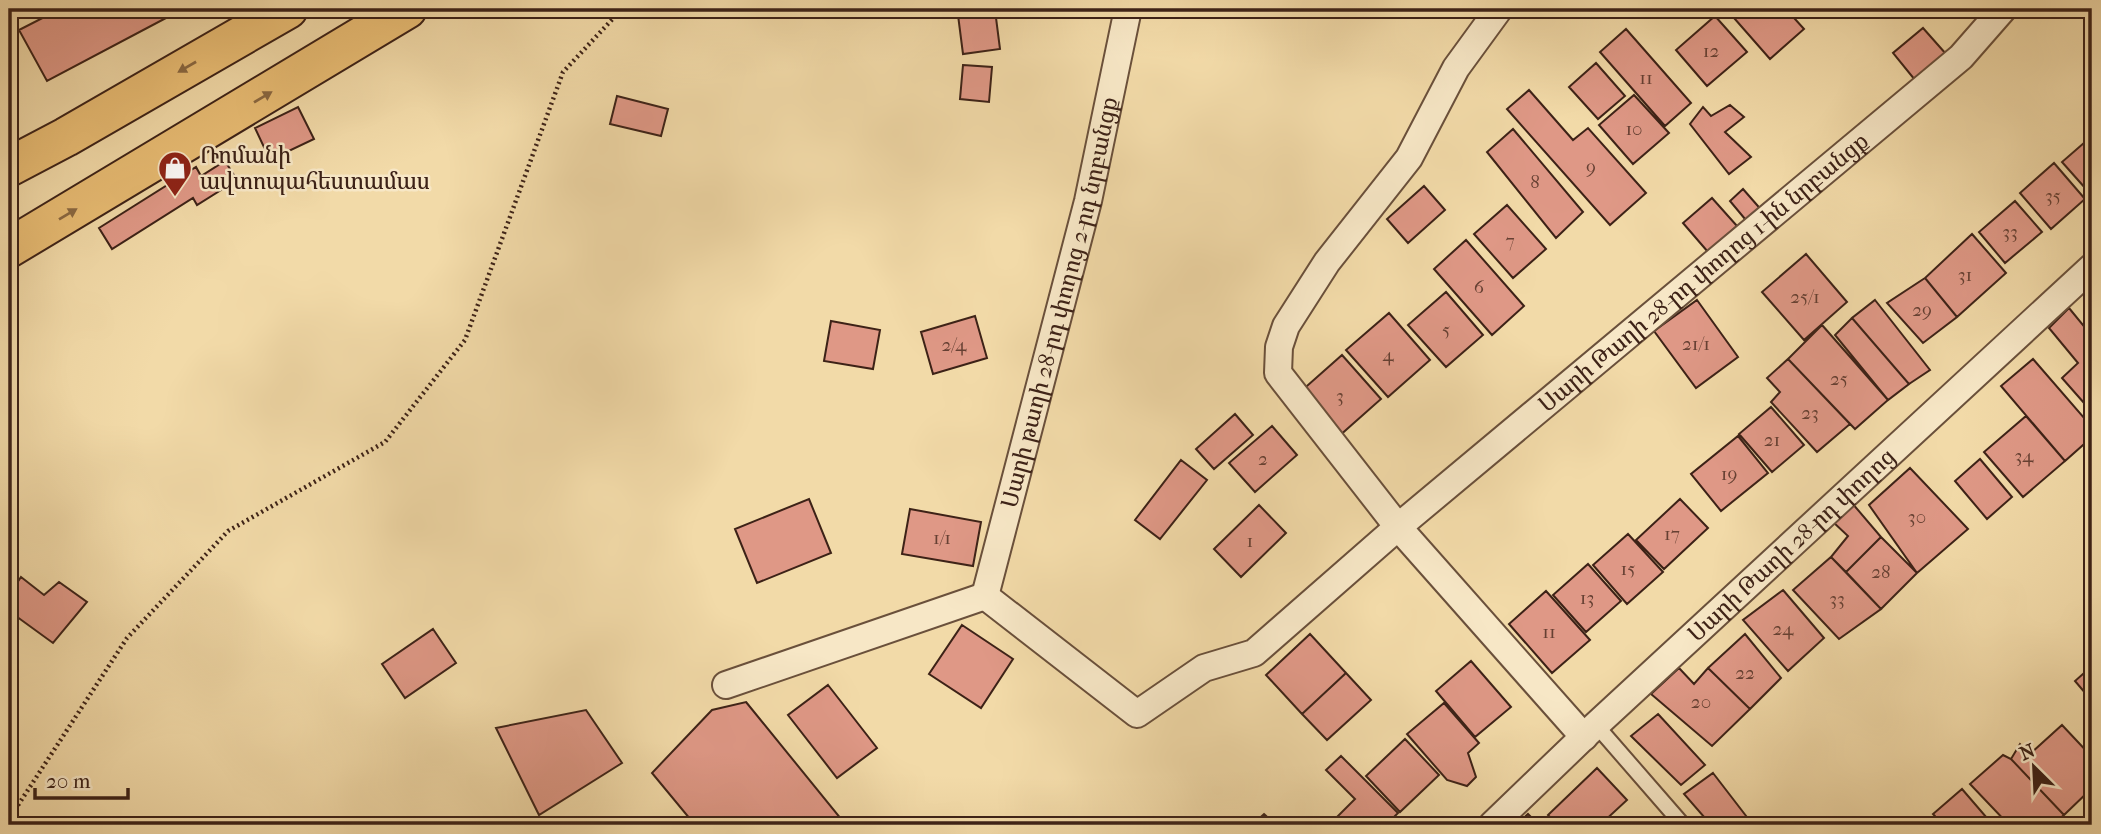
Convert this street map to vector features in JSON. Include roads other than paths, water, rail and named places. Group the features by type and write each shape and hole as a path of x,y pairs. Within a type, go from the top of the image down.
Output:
{"main road":[{"path":"9,167 288,9"},
{"path":"9,248 407,9"}],"street":[{"name":"Սարի թաղի 28-րդ փողոց 2-րդ նրբանցք","path":"985,596 1088,201 1128,9"},
{"path":"1499,9 1457,68 1409,158 1327,262 1286,326 1279,347 1279,373 1398,527 1590,731"},
{"name":"Սարի Թաղի 28-րդ փողոց 1-ին նրբանցք","path":"985,596 1137,714 1204,668 1254,653 1398,527 1961,57 2003,9"},
{"name":"Սարի Թաղի 28-րդ փողոց","path":"1492,825 2092,267"},
{"path":"726,685 985,596"}],"lane":[{"path":"1590,731 1683,825"}],"place":[{"name":"Ռոմանի ավտոպահեստամաս","path":"175,198"}]}
